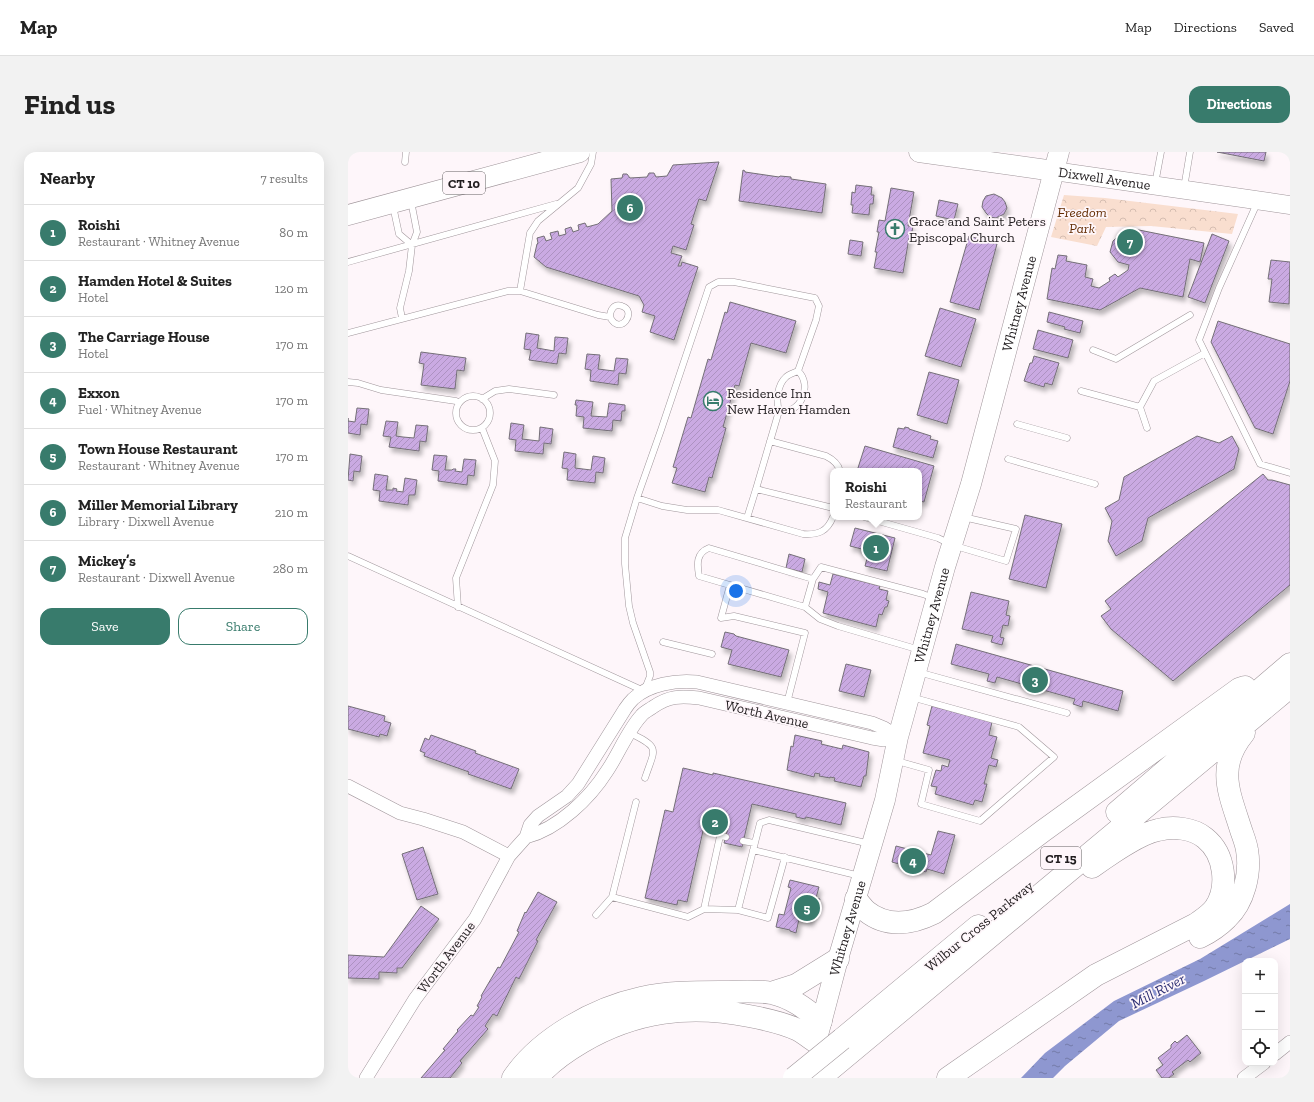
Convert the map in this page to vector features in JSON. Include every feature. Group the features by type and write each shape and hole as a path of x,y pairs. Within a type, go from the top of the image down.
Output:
{"highway":[{"name":"Wilbur Cross Parkway","path":"820,1078 1259,713 1286,675"},
{"name":"Wilbur Cross Parkway","path":"794,1078 1286,675"},
{"path":"856,899 871,914 881,919 893,922 913,922 934,913 1062,817 1239,689 1286,675"},
{"path":"971,1078 1088,997 1137,969 1213,930 1228,917 1239,901 1246,886 1248,867 1247,850 1228,791 1228,764 1231,753 1237,741 1259,713"},
{"path":"948,1078 1096,976 1202,920 1215,908 1220,899 1224,877 1222,864 1206,839 1196,832 1183,829 1158,830 1144,835 1123,847 1064,886 1037,898"},
{"path":"513,1078 521,1067 538,1050 559,1034 578,1022 624,1003 641,998 686,992 771,993 796,985 838,959"},
{"path":"771,993 795,1002 821,1021"},
{"path":"537,1078 552,1062 570,1049 611,1027 632,1019 677,1011 724,1011 757,1018 798,1030 816,1042"}],"main road":[{"name":"CT 10","path":"348,215 580,152"},
{"name":"Dixwell Avenue","path":"919,152 1057,161 1155,186 1290,205"},
{"name":"Whitney Avenue","path":"806,1078 838,959 884,800 909,696 960,517 971,484 1057,161"}],"street":[{"name":"Worth Avenue","path":"366,1078 415,999 475,919 509,856 526,837 530,825 538,816 566,796 578,784 632,699 644,691 662,685 685,681 697,682 872,723 884,728 898,737"},
{"name":"Worth Avenue","path":"710,700 714,686"},
{"path":"644,691 655,706"},
{"name":"Worth Avenue","path":"526,837 545,830 587,798 607,772 640,716 661,702 671,698 684,696 710,700 880,740 898,737"},
{"name":"Worth Avenue","path":"824,727 827,712"},
{"path":"348,786 400,813 463,832 509,856"},
{"path":"1278,1052 1290,1042"},
{"path":"1244,1078 1260,1066"}],"lane":[{"path":"404,162 406,152"},
{"path":"520,291 530,233 538,221 578,188 590,164 593,152"},
{"path":"1155,186 1161,152"},
{"path":"1183,190 1190,152"},
{"path":"402,200 400,234 412,245"},
{"path":"402,200 417,232 412,245 409,270 400,308 402,318"},
{"path":"1259,200 1219,288 1198,340 1260,464 1290,473"},
{"path":"348,262 560,203"},
{"path":"348,556 644,691 650,676 650,672 633,623 629,606 625,564 625,538 637,498 709,288 718,282 734,282 815,298 819,306 816,320 798,371"},
{"path":"348,333 508,291 520,291 598,315 610,317"},
{"path":"1093,350 1116,359 1190,315"},
{"path":"1147,428 1140,407 1154,381 1205,353"},
{"path":"748,518 779,411 777,399 781,384 784,378 789,374 798,371"},
{"path":"779,411 785,412 793,410 800,403 805,388 803,376 798,371"},
{"path":"348,382 358,383 381,390 456,401 459,403"},
{"path":"482,399 496,391 509,389 554,395"},
{"path":"1081,391 1140,407"},
{"path":"470,396 476,396 482,399 488,406 490,415 487,423 482,428 469,430 460,424 456,414 459,403 470,396"},
{"path":"1017,424 1067,438"},
{"path":"458,606 456,578 493,485 496,461 482,428"},
{"path":"770,441 826,456 833,460 839,468"},
{"path":"1008,459 1095,484"},
{"path":"756,488 830,507"},
{"path":"637,498 662,506 687,510 718,510 803,534 813,535 824,530 830,525 832,520"},
{"path":"875,520 938,538 952,545 1006,561 1016,529 960,517"},
{"path":"814,579 709,548 703,551 697,566 699,576 805,607 820,619 838,626 922,651"},
{"path":"805,607 814,579 821,567 923,594 936,600"},
{"path":"730,585 721,618 734,616 805,633 787,703"},
{"path":"664,642 712,654"},
{"path":"916,671 1067,713"},
{"path":"893,760 906,762 929,770 920,804 980,821 1054,757 1019,727 909,696"},
{"path":"630,733 653,747 654,752 645,778"},
{"path":"596,915 612,897 636,802"},
{"path":"738,910 760,823 769,820 872,844"},
{"path":"704,910 720,836 726,837"},
{"path":"743,841 754,843"},
{"path":"753,850 862,876"},
{"path":"612,897 688,917 704,910 738,910 768,918 785,858"}],"green space":[{"name":"Freedom Park","path":"1064,195 1105,198 1238,214 1232,234 1151,226 1106,227 1097,246 1051,237"}],"water":[{"name":"Mill River","path":"1290,904 1290,939 1251,958 1242,958 1242,962 1119,1021 1065,1066 1053,1078 1021,1078 1045,1053 1114,1001 1200,959"}],"building":[{"path":"1217,152 1266,152 1264,161"},
{"path":"719,162 706,201 699,199 691,224 694,225 686,250 673,246 671,253 682,256 678,266 681,266 682,262 698,267 674,340 650,332 655,316 642,312 644,305 639,296 546,267 534,257 538,243 537,238 544,236 546,241 552,239 550,233 558,231 559,236 566,234 565,229 571,227 573,232 579,230 578,225 585,223 587,227 598,224 612,211 611,179 622,178 623,174 627,174 630,178 647,177 649,173 654,173 656,177 667,176 673,165"},
{"path":"743,170 745,172 779,177 791,177 791,179 826,184 822,213 739,201"},
{"path":"856,185 872,187 871,195 874,195 873,204 870,204 869,215 852,213 852,192 855,193"},
{"name":"Grace and Saint Peters Episcopal Church","path":"891,188 914,192 908,226 913,226 911,238 909,238 903,273 874,268 877,252 875,252 879,232 877,232 879,220 885,221"},
{"path":"994,194 1002,198 1007,208 1004,214 996,218 990,217 982,207 986,196"},
{"path":"939,200 958,204 954,220 936,216"},
{"path":"1134,229 1204,243 1200,262 1190,259 1183,297 1140,288 1100,310 1047,299 1052,268 1055,269 1058,255 1067,256 1066,261 1087,265 1085,277 1093,279 1091,286 1099,288 1110,281 1109,278 1115,274 1118,277 1128,270 1129,265 1118,262 1110,252 1113,241 1123,232 1133,234"},
{"path":"1212,234 1229,241 1205,303 1188,297"},
{"path":"969,236 997,244 979,310 950,302"},
{"path":"850,240 863,242 861,256 848,254"},
{"path":"1271,260 1290,262 1289,304 1269,302 1272,279 1268,279"},
{"name":"Residence Inn New Haven Hamden","path":"730,302 796,321 786,353 751,343 739,386 735,385 723,427 726,428 712,478 709,477 705,492 672,483 677,468 673,467 688,417 691,418 708,359 711,360 725,312 727,313"},
{"path":"940,308 976,319 961,367 925,356"},
{"path":"1049,312 1083,321 1080,333 1064,329 1065,327 1047,322"},
{"path":"1218,321 1290,344 1290,381 1273,434 1255,428 1211,342"},
{"path":"1038,330 1073,340 1068,358 1033,349"},
{"path":"526,333 539,335 537,348 554,351 555,337 568,338 566,354 559,353 557,364 529,360 531,350 524,349"},
{"path":"421,352 466,358 464,371 457,370 455,389 421,385 424,364 419,363"},
{"path":"587,354 600,355 598,369 614,371 616,358 628,359 626,374 619,373 618,385 590,381 591,370 585,369"},
{"path":"1034,356 1059,363 1052,385 1045,383 1044,387 1024,381"},
{"path":"929,372 959,380 947,424 917,415"},
{"path":"576,400 593,402 591,416 607,417 609,403 625,405 625,411 622,411 621,421 613,420 612,431 583,428 584,417 576,416"},
{"path":"357,408 369,409 367,425 361,424 360,435 348,433 348,421 355,422"},
{"path":"386,421 398,422 396,436 403,437 414,438 416,425 428,426 426,442 420,441 419,451 389,447 391,437 383,436"},
{"path":"511,423 524,425 522,439 539,441 540,427 553,429 551,444 544,443 543,454 515,451 516,440 509,439"},
{"path":"905,427 931,436 930,439 938,441 933,458 893,447 898,428 904,429"},
{"path":"1197,436 1219,443 1232,436 1239,449 1234,469 1148,518 1142,541 1116,556 1108,541 1112,521 1105,508 1119,500 1124,477"},
{"path":"865,446 934,466 924,502 922,502 922,468 858,468"},
{"path":"564,452 576,454 575,468 591,470 593,456 605,458 603,473 596,472 595,483 567,480 568,469 562,468"},
{"path":"350,454 362,456 360,472 354,471 353,481 348,480"},
{"path":"434,455 447,456 445,470 456,469 455,471 462,472 464,459 476,460 474,476 468,475 467,485 438,481 439,471 432,470"},
{"path":"375,474 388,476 386,490 393,490 393,488 397,489 396,491 403,492 405,478 417,480 415,495 409,495 408,505 379,501 380,491 373,490"},
{"path":"1263,474 1268,480 1290,485 1290,585 1173,681 1111,629 1101,616 1111,609 1105,601"},
{"path":"1025,515 1062,524 1046,588 1009,579"},
{"path":"855,528 895,538 887,571 865,566 869,551 850,546"},
{"path":"789,554 805,559 802,572 786,568"},
{"path":"833,574 880,586 879,589 888,591 886,600 889,601 887,607 885,607 882,615 879,614 876,627 823,613 828,592 818,589 819,582 830,585"},
{"path":"971,592 1009,601 1006,615 1010,616 1008,626 1003,625 1000,637 1004,638 1002,645 991,642 993,636 962,629"},
{"path":"725,632 789,650 781,677 728,664 732,650 721,647"},
{"path":"956,644 1123,691 1118,711 1083,701 1082,707 1073,704 1075,699 997,677 995,683 987,681 989,674 951,664"},
{"path":"846,664 871,670 864,697 839,691"},
{"path":"348,706 385,716 384,721 391,723 387,736 380,734 379,737 348,729"},
{"path":"932,706 992,722 989,735 997,737 991,758 998,760 996,767 989,765 984,784 987,784 982,802 975,800 973,805 935,794 937,787 931,786 936,770 941,771 942,765 948,767 950,760 923,753 930,726 927,725"},
{"path":"431,735 476,751 475,753 519,769 511,789 468,774 469,772 424,756 425,753 420,751 425,738 429,740"},
{"path":"795,735 822,741 821,744 842,749 843,745 869,752 866,776 864,776 861,787 834,781 835,778 819,776 820,774 815,773 814,777 787,770 791,746 793,747"},
{"path":"683,768 713,775 713,773 846,803 841,825 806,817 805,819 796,817 796,814 752,804 742,847 724,843 728,828 705,822 687,902 678,900 677,905 645,898 665,810 673,812"},
{"path":"938,831 955,835 944,874 927,869 926,872 892,862 896,846 931,855"},
{"path":"423,847 438,894 417,900 402,854"},
{"path":"790,880 819,887 816,898 820,899 818,905 815,904 811,922 799,919 796,933 776,927 779,914 784,915 791,888 788,887"},
{"path":"538,892 557,902 536,940 538,941 519,979 516,977 497,1016 493,1014 485,1026 488,1029 460,1061 462,1063 450,1078 421,1078 445,1050 443,1049 458,1031 457,1030 471,1015 473,1016 479,1007 477,1006 482,997 481,996 498,967 500,968 519,932 517,931 525,912 526,913"},
{"path":"421,906 439,919 402,968 397,968 397,973 379,972 379,979 348,978 348,955 384,957"},
{"path":"1187,1035 1201,1053 1190,1062 1188,1060 1172,1072 1174,1074 1169,1078 1162,1078 1156,1070 1163,1065 1158,1058 1171,1048 1171,1045 1175,1041 1177,1043"}],"place":[{"name":"Miller Memorial Library","path":"630,208"},
{"name":"Grace and Saint Peters Episcopal Church","path":"895,229"},
{"name":"Mickey’s","path":"1130,242"},
{"name":"Residence Inn New Haven Hamden","path":"713,401"},
{"name":"Roishi","path":"876,548"},
{"name":"The Carriage House","path":"1035,680"},
{"name":"Hamden Hotel & Suites","path":"715,822"},
{"name":"Exxon","path":"913,861"},
{"name":"Town House Restaurant","path":"807,908"}]}
